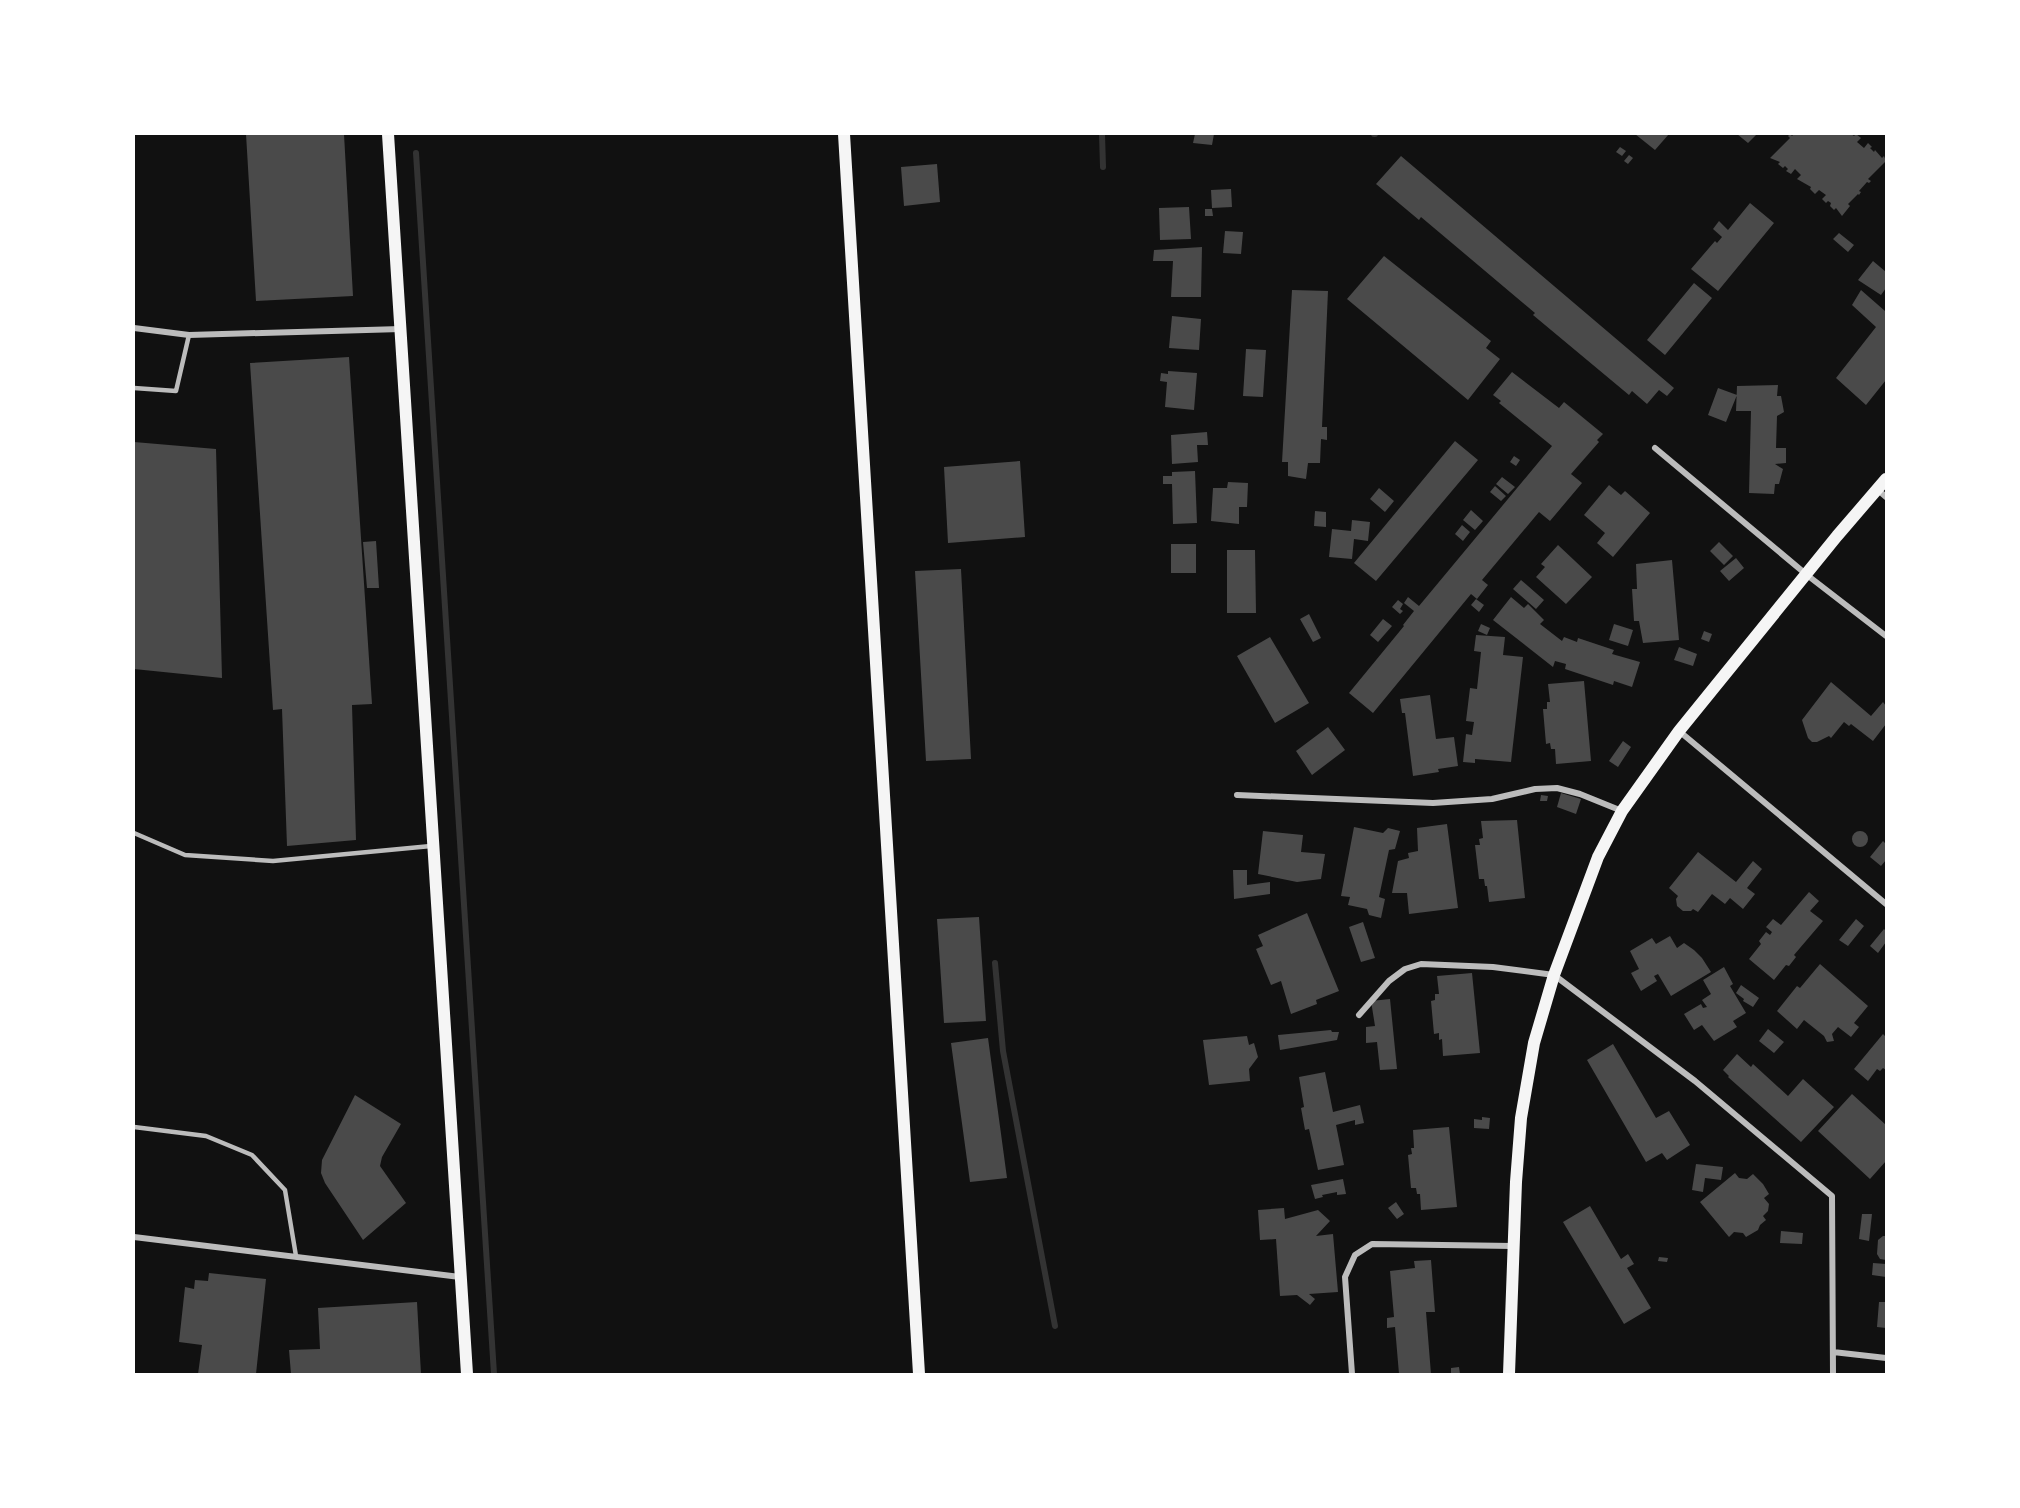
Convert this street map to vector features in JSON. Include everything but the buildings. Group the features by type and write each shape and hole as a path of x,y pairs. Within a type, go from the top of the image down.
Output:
{"main road":[{"path":"388,134 467,1374"},
{"path":"844,134 919,1374"},
{"path":"1509,1374 1513,1246 1521,1118 1534,1043 1554,975 1598,857 1622,812 1679,731 1837,536 1882,494 1887,479"}],"street":[{"path":"134,328 189,335 401,329"},
{"path":"1655,448 1807,575 1887,636"},
{"path":"1679,731 1887,904"},
{"path":"1237,795 1433,803 1492,799 1534,789 1557,788 1581,794 1622,812"},
{"path":"1359,1015 1389,981 1405,969 1421,964 1493,967 1554,975 1695,1081 1832,1196 1833,1374"},
{"path":"134,1237 462,1277"},
{"path":"1352,1374 1345,1277 1355,1255 1372,1244 1513,1246"},
{"path":"1833,1352 1887,1358"}],"lane":[{"path":"134,388 176,391 189,335"},
{"path":"134,833 184,855 273,861 434,846"},
{"path":"134,1127 206,1136 252,1155 285,1190 296,1256"}],"waterway":[{"path":"1102,134 1103,167"},
{"path":"416,153 494,1374"},
{"path":"995,963 1003,1051 1055,1326"}]}
